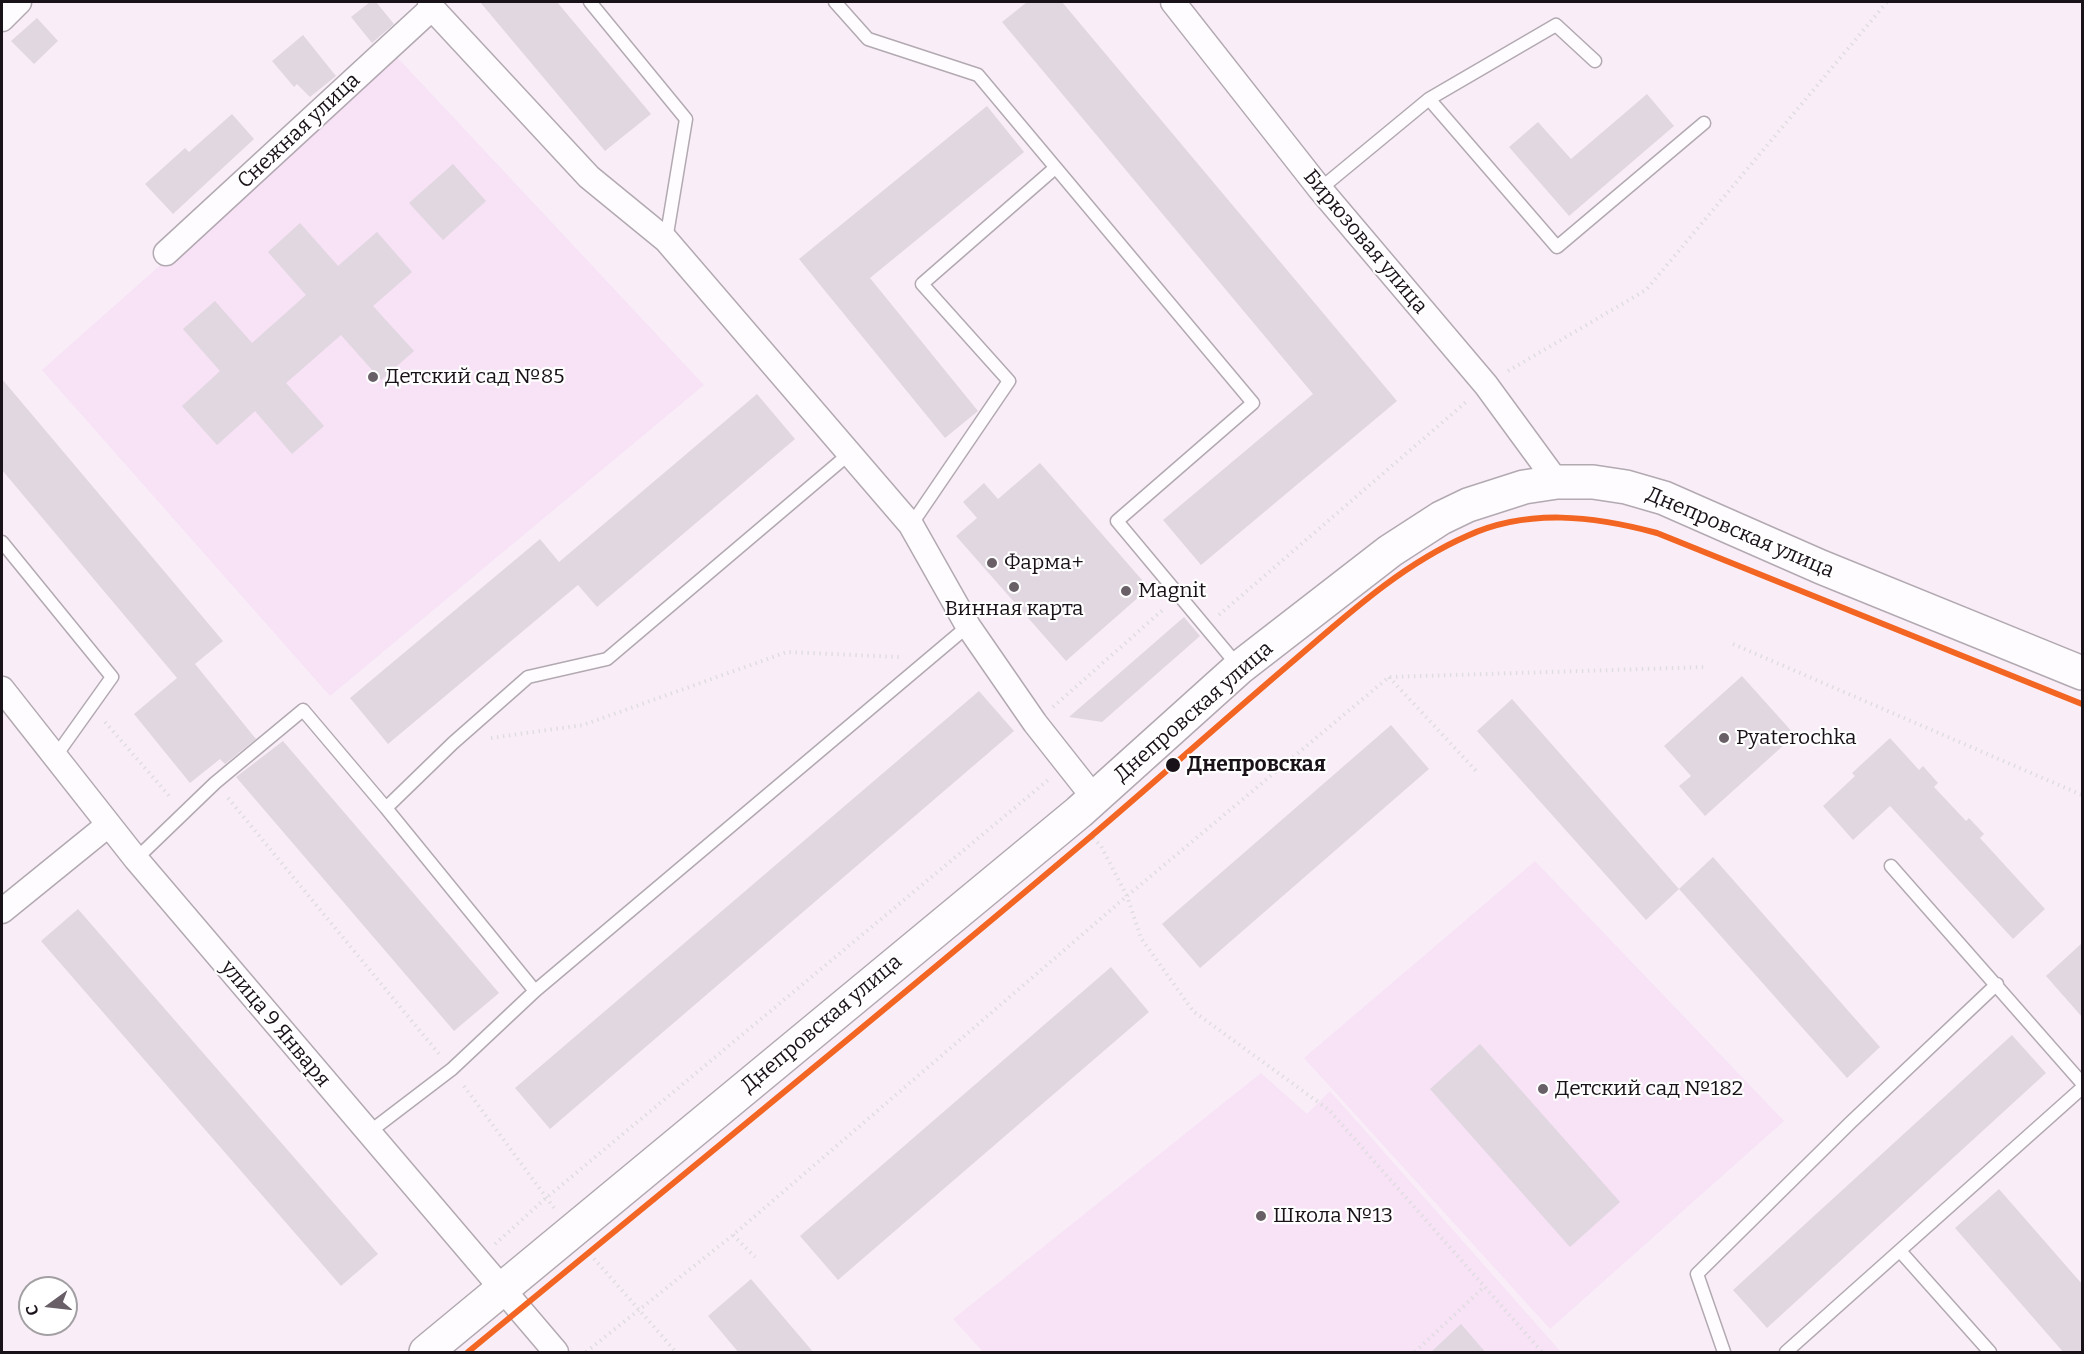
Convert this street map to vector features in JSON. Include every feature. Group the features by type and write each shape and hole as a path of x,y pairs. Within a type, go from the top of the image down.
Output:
{"street":[{"path":"2,19 19,2"},
{"name":"Бирюзовая улица","path":"1173,2 1320,189 1486,384 1557,482"},
{"path":"431,5 589,177 666,240 911,525 968,626 1066,764 1087,805"},
{"name":"Снежная улица","path":"166,253 431,5"},
{"name":"Днепровская улица","path":"426,1353 1087,805 1239,668 1390,550 1441,518 1496,495 1524,487 1557,482 1593,482 1626,487 1664,498 1821,567 2082,673"},
{"name":"улица 9 Января","path":"2,689 136,859 556,1353"},
{"path":"2,911 108,825"}],"lane":[{"path":"590,2 686,119 666,240"},
{"path":"835,2 868,39 978,75 1253,403 1117,521 1207,626 1239,668"},
{"path":"1320,189 1429,99 1556,25 1595,61"},
{"path":"1429,99 1557,247 1704,123"},
{"path":"911,525 1009,381 922,284 1055,168"},
{"path":"386,808 453,743 528,678 607,659 849,454"},
{"path":"2,542 112,677 55,757"},
{"path":"368,1133 452,1069 535,991 968,626"},
{"path":"136,859 184,812 303,710 535,991"},
{"path":"1786,1353 2082,1086 1997,984 1891,866"},
{"path":"1724,1353 1697,1274 1850,1123 1997,984"},
{"path":"1900,1251 1990,1353"}],"path":[{"path":"1207,626 1486,384 1646,290 1887,2"},
{"path":"1035,723 1180,595"},
{"path":"1733,644 2082,795"},
{"path":"453,743 583,725 787,652 898,657 908,653"},
{"path":"586,1353 733,1235 1127,896 1389,676 1707,668"},
{"path":"1389,676 1477,772"},
{"path":"92,707 184,812"},
{"path":"477,1260 546,1198 1066,764"},
{"path":"1087,805 1127,896 1141,938 1193,1011 1329,1110 1542,1353"},
{"path":"733,1235 755,1257"},
{"path":"1415,1353 1484,1287"}],"shaded area":[{"name":"Детский сад №85","path":"396,56 704,385 330,696 42,370"},
{"name":"Детский сад №182","path":"1535,861 1784,1121 1550,1329 1304,1058"},
{"name":"Школа №13","path":"1261,1073 1307,1114 1330,1091 1561,1352 983,1352 953,1319"}],"building":[{"path":"370,2 376,2 394,24 372,43 351,17"},
{"path":"480,2 557,2 651,114 605,151"},
{"path":"1027,2 1062,2 1397,401 1201,565 1163,520 1313,394 1002,22"},
{"path":"37,18 58,41 34,64 11,41"},
{"path":"303,35 336,76 310,97 297,84 294,87 272,61"},
{"path":"1647,94 1674,126 1569,216 1509,147 1538,122 1571,159"},
{"path":"987,106 1024,152 870,278 978,411 945,438 799,259"},
{"path":"232,114 254,139 173,214 145,184 185,148 189,152"},
{"path":"453,164 486,201 443,240 409,203"},
{"path":"300,223 338,266 377,232 412,272 373,306 414,351 381,380 341,335 286,383 324,426 292,454 255,411 217,445 182,406 220,371 183,329 215,301 252,343 306,295 268,252"},
{"path":"2,379 223,641 195,664 256,739 225,764 220,759 190,783 134,714 177,678 2,470"},
{"path":"757,394 795,439 597,607 578,585 388,744 350,698 540,539 559,562"},
{"path":"1040,463 1149,588 1066,661 956,536 977,518 963,502 984,483 998,499"},
{"path":"1184,617 1200,636 1102,722 1069,717"},
{"path":"1742,676 1795,735 1705,816 1679,786 1691,776 1664,746"},
{"path":"979,691 1014,731 550,1129 515,1088"},
{"path":"1512,699 1679,889 1646,920 1477,731"},
{"path":"1391,725 1429,769 1200,968 1162,924"},
{"path":"1890,738 1919,770 1923,766 1938,783 1934,787 1966,821 1969,818 1984,834 1980,838 2045,909 2013,939 1890,806 1853,840 1823,806 1855,776 1852,773"},
{"path":"283,741 499,993 454,1031 236,777"},
{"path":"1713,857 1880,1047 1847,1078 1679,889"},
{"path":"78,909 378,1254 341,1286 41,941"},
{"path":"2082,943 2082,1017 2046,976"},
{"path":"1111,967 1149,1012 838,1280 800,1236"},
{"path":"2012,1035 2046,1073 1767,1328 1733,1290"},
{"path":"1480,1044 1620,1202 1570,1247 1430,1089"},
{"path":"1999,1189 2082,1284 2082,1353 2064,1353 1955,1228"},
{"path":"751,1279 814,1353 739,1353 708,1316"},
{"path":"1461,1324 1486,1353 1430,1353"}],"transit line":[{"path":"468,1352 1012,903 1354,609 1420,561 1467,536 1490,527 1537,518 1585,519 1657,533 2082,704"}],"place":[{"name":"Детский сад №85","path":"373,377"},
{"name":"Фарма+","path":"992,563"},
{"name":"Винная карта","path":"1014,587"},
{"name":"Magnit","path":"1126,591"},
{"name":"Pyaterochka","path":"1724,738"},
{"name":"Днепровская","path":"1173,765"},
{"name":"Детский сад №182","path":"1543,1089"},
{"name":"Школа №13","path":"1261,1216"}]}
